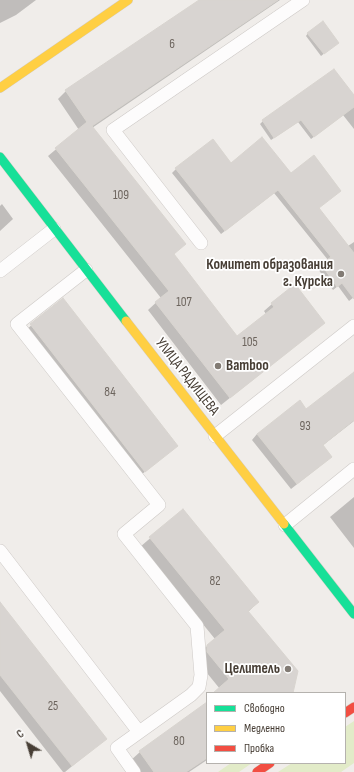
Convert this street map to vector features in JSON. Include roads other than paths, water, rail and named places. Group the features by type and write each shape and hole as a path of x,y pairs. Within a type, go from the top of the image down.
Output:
{"main road":[{"path":"0,88 128,0"},
{"name":"УЛИЦА РАДИЩЕВА","path":"0,157 54,229 354,614"},
{"path":"257,772 269,764"}],"lane":[{"path":"201,243 113,130 303,0"},
{"path":"0,270 54,229"},
{"path":"86,270 17,324 159,505 124,534 197,626 201,675 198,687 191,695 117,748 134,772"},
{"path":"215,436 353,329"},
{"path":"285,524 354,469"},
{"path":"0,551 139,732"}],"place":[{"name":"Комитет образования г. Курска","path":"341,274"},
{"name":"Bamboo","path":"218,366"},
{"name":"Целитель","path":"288,669"}]}
